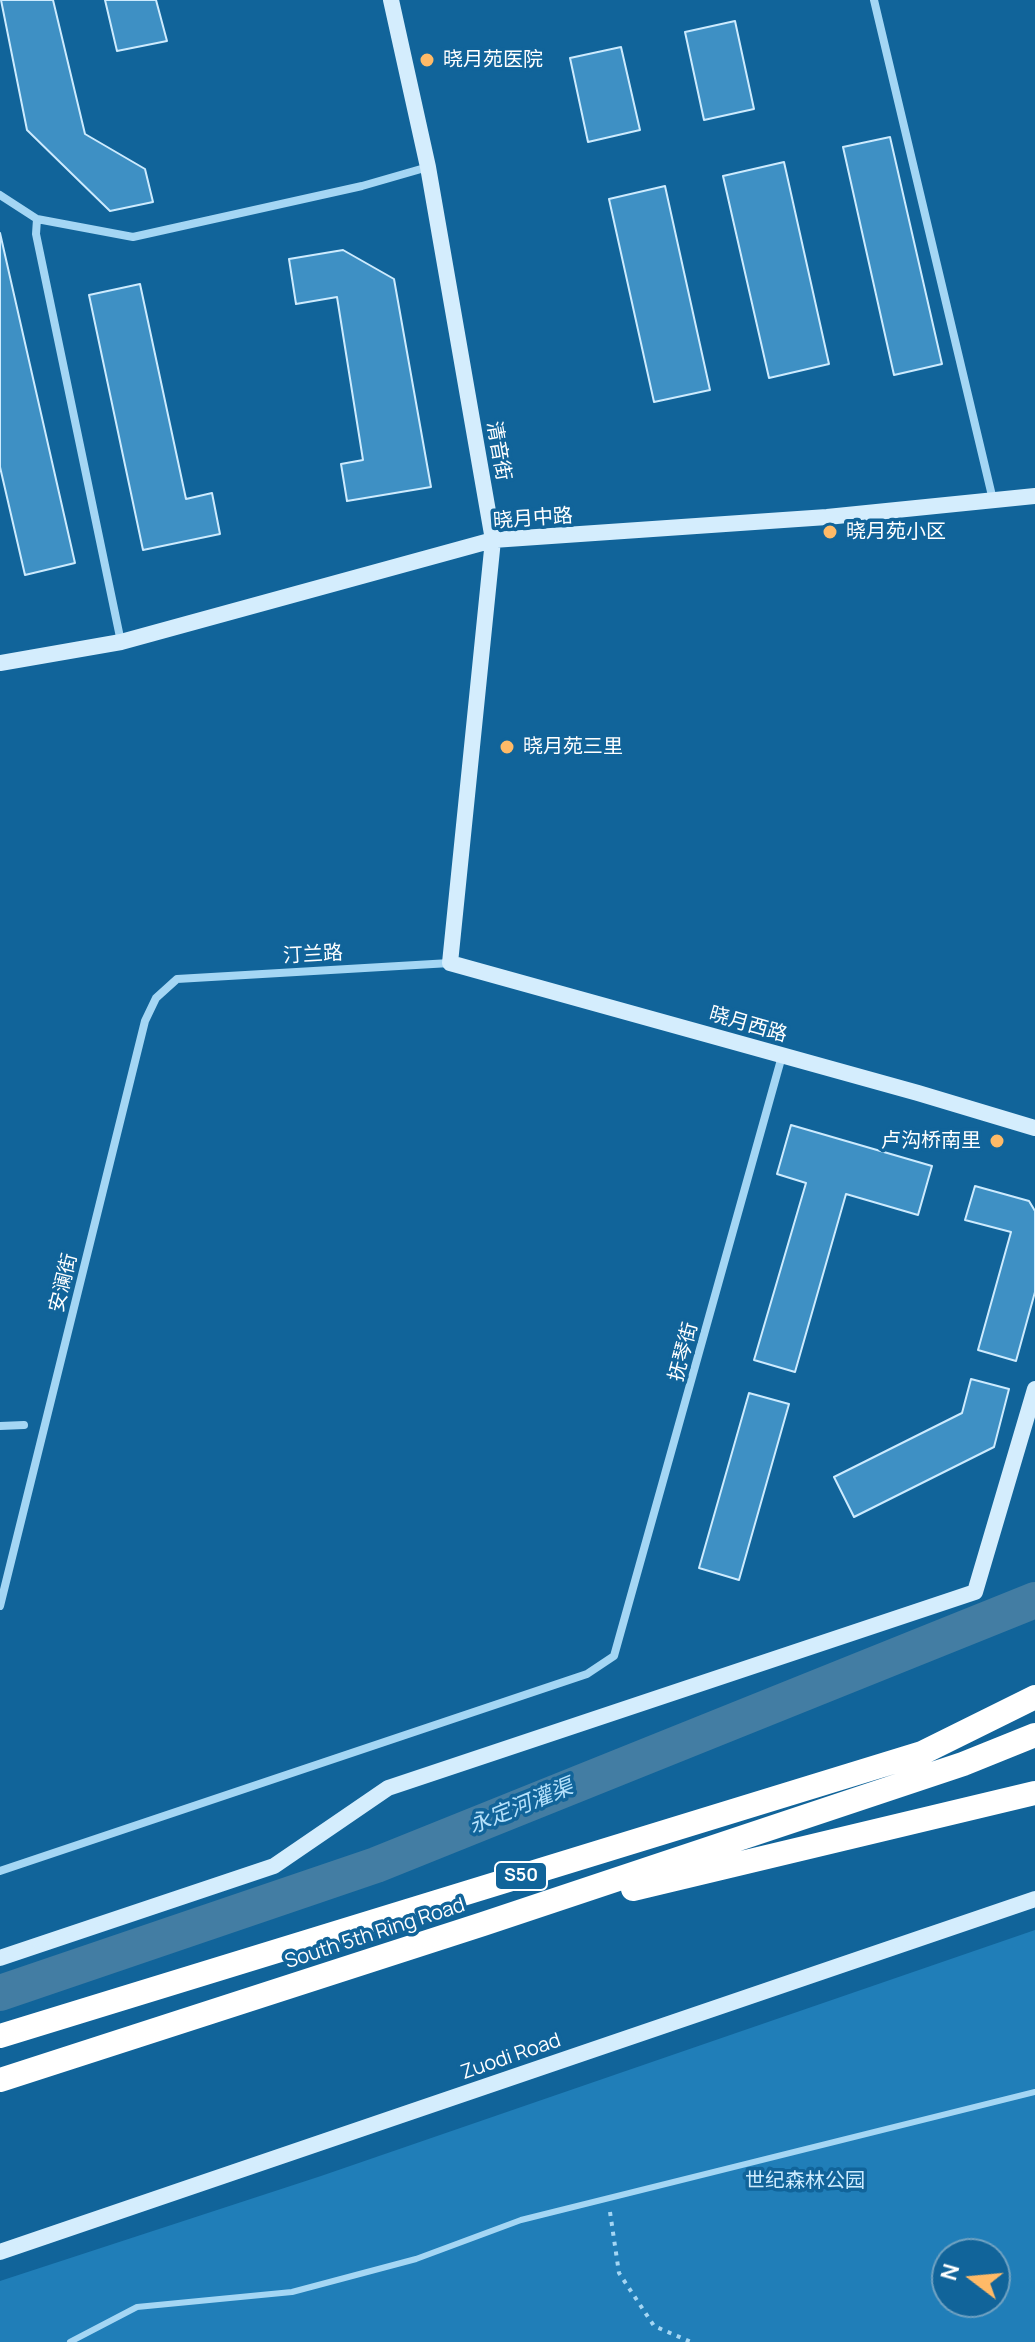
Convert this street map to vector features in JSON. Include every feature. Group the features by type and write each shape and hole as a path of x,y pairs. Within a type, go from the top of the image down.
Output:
{"highway":[{"name":"South 5th Ring Road","path":"0,2036 922,1753 1035,1697"},
{"name":"South 5th Ring Road","path":"0,2080 963,1764 1035,1735"},
{"path":"483,1924 1035,1793"}],"street":[{"name":"清音街","path":"391,0 428,167 493,540 450,963"},
{"path":"874,0 993,500"},
{"path":"0,195 37,219 133,237 362,186 428,167"},
{"path":"37,219 36,234 121,642"},
{"name":"晓月中路","path":"0,663 121,642 493,540 827,517 1035,496"},
{"name":"汀兰路","path":"177,979 450,963"},
{"name":"晓月西路","path":"450,963 1035,1128"},
{"name":"安澜街","path":"0,1606 145,1021 156,998 177,979"},
{"name":"抚琴街","path":"0,1871 587,1674 614,1656 783,1055"},
{"path":"0,1958 274,1866 388,1788 975,1592 1035,1389"},
{"path":"0,1426 24,1425"},
{"name":"Zuodi Road","path":"0,2252 1035,1899"}],"lane":[{"path":"70,2342 137,2307 292,2292 416,2259 521,2220 1035,2092"}],"path":[{"path":"607,2199 619,2273 654,2326 691,2342"}],"green space":[{"name":"世纪森林公园","path":"1035,1930 1035,2342 0,2342 0,2281 321,2176"}],"building":[{"path":"1,0 53,0 85,134 145,169 153,202 110,211 27,130"},
{"path":"105,0 156,0 167,41 117,51"},
{"path":"735,21 754,109 704,120 685,32"},
{"path":"621,47 640,130 588,142 570,58"},
{"path":"890,137 942,364 894,375 843,147"},
{"path":"784,162 829,364 769,378 723,176"},
{"path":"665,186 710,390 654,402 609,199"},
{"path":"0,233 75,563 25,575 0,467"},
{"path":"343,250 394,279 431,487 347,501 341,464 363,460 337,297 296,304 289,259"},
{"path":"140,284 186,499 212,493 220,534 143,550 89,295"},
{"path":"791,1125 932,1166 918,1215 846,1194 795,1372 754,1360 806,1183 777,1174"},
{"path":"975,1186 1029,1201 1035,1211 1035,1292 1016,1361 978,1350 1011,1232 965,1220"},
{"path":"971,1379 1009,1389 994,1447 854,1517 834,1477 962,1413"},
{"path":"749,1393 789,1404 739,1580 699,1568"}],"waterway":[{"name":"永定河灌渠","path":"0,1993 376,1865 1035,1600"}],"place":[{"name":"晓月苑医院","path":"427,60"},
{"name":"晓月苑小区","path":"830,532"},
{"name":"晓月苑三里","path":"507,747"},
{"name":"卢沟桥南里","path":"997,1141"}]}
